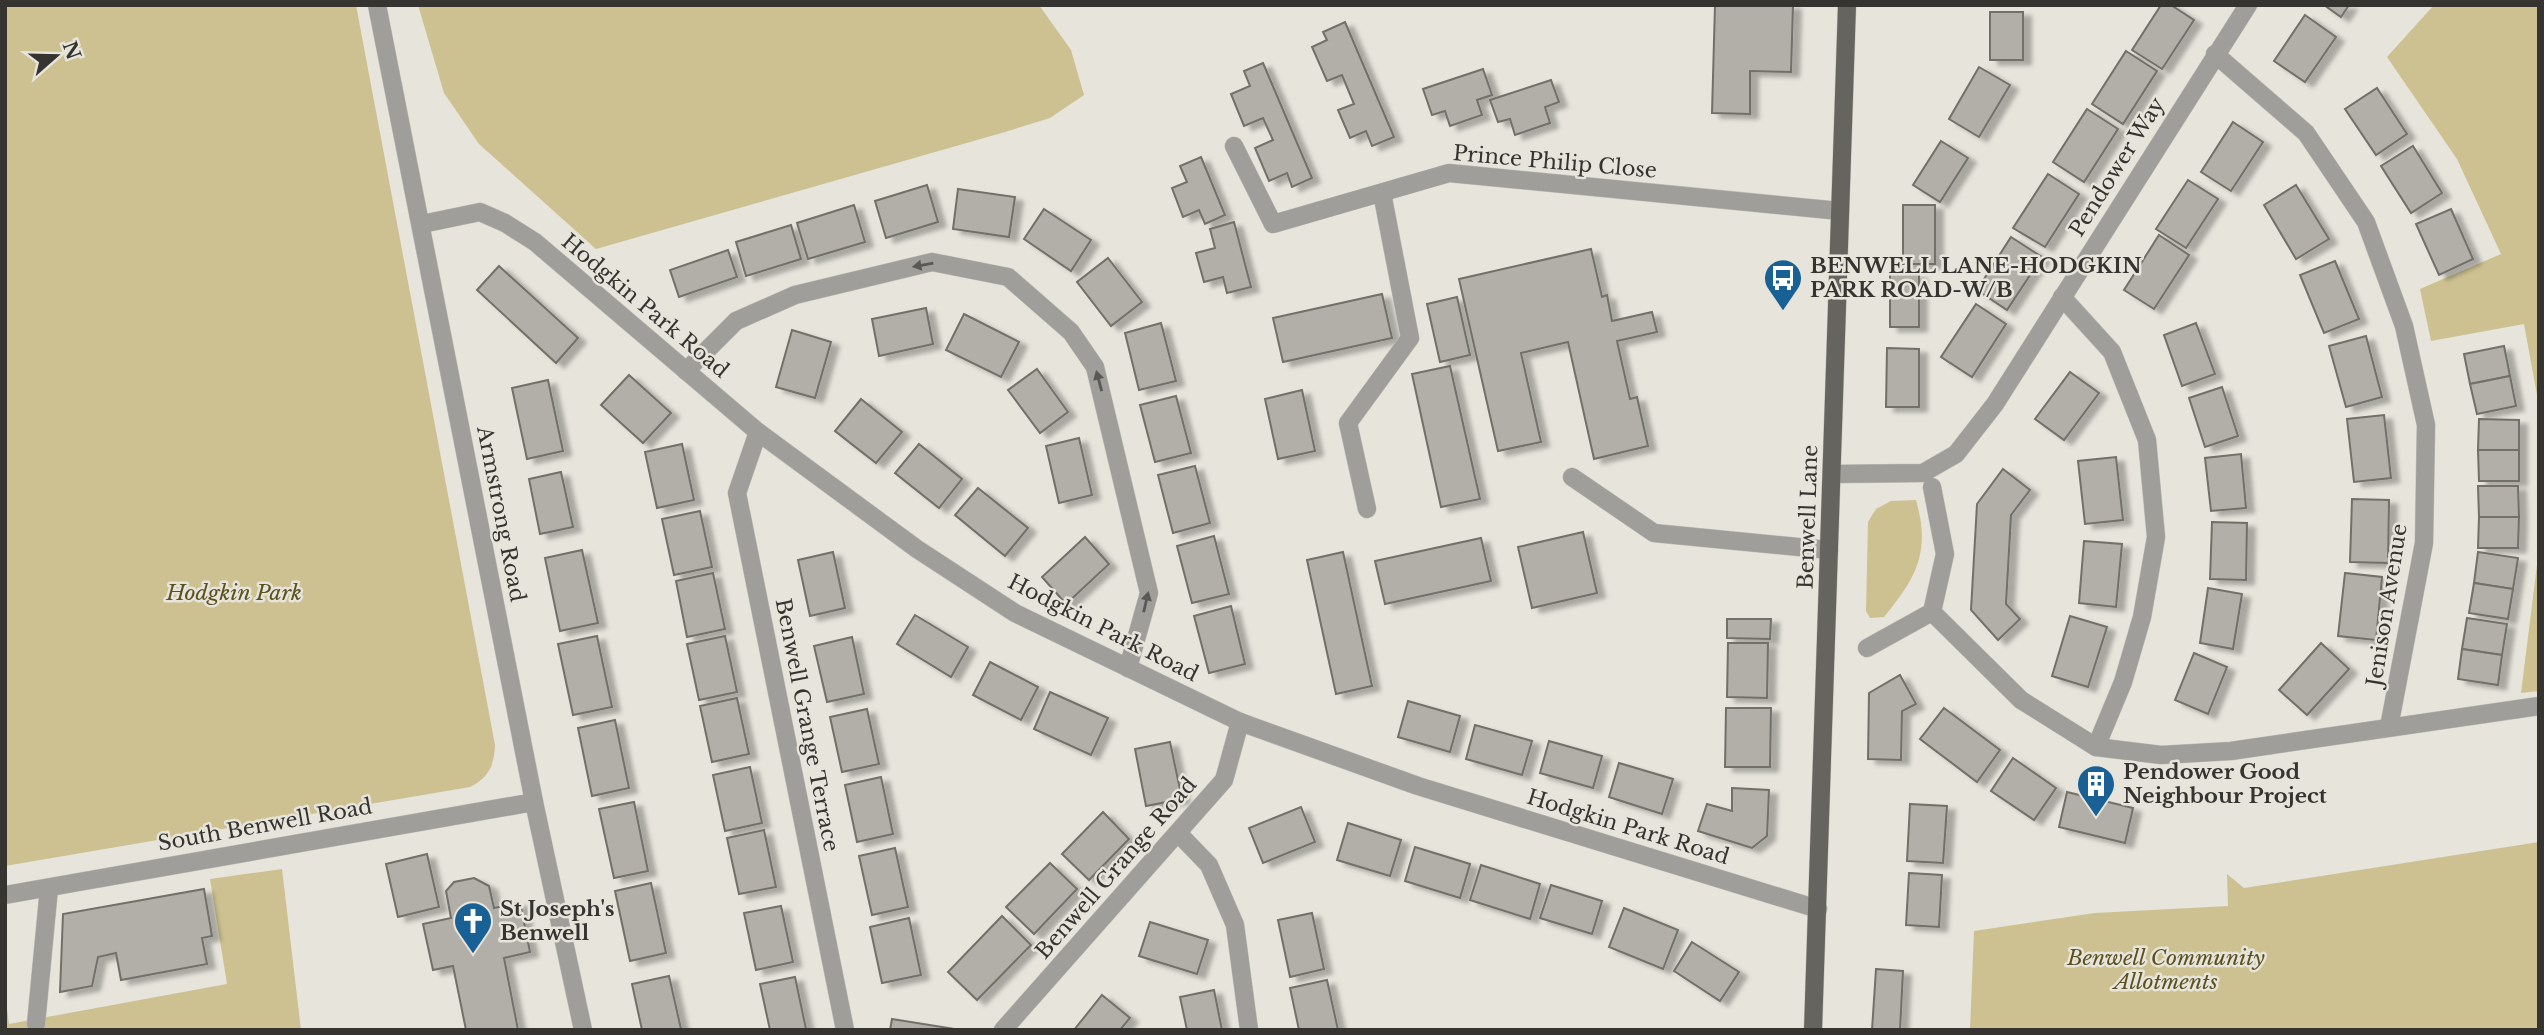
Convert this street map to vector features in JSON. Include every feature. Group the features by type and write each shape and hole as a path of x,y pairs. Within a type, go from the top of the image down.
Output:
{"main road":[{"name":"Benwell Lane","path":"1814,1030 1847,5"}],"street":[{"name":"Armstrong Road","path":"377,5 534,802 583,1030"},
{"name":"Pendower Way","path":"1832,474 1923,473 1956,454 1995,404 2248,5"},
{"name":"Jenison Avenue","path":"2215,54 2306,133 2366,222 2404,326 2426,425 2424,543 2389,727"},
{"name":"Prince Philip Close","path":"1234,146 1273,223 1449,173 1840,211"},
{"path":"1367,509 1348,423 1410,338 1382,193"},
{"name":"Hodgkin Park Road","path":"422,224 480,212 505,223 535,242 758,432 917,549 1004,606 1128,668 1240,722 1418,786 1818,909"},
{"path":"686,371 736,321 795,295 932,262 1009,277 1071,332 1095,367 1149,593 1128,668"},
{"path":"2062,297 2112,352 2147,440 2156,537 2143,617 2123,682 2096,747"},
{"name":"Benwell Grange Terrace","path":"758,432 737,494 845,1030"},
{"path":"1572,477 1654,533 1829,550"},
{"path":"1867,648 1932,612 1945,554 1933,487"},
{"path":"1932,612 2021,701 2096,747 2161,755 2231,751 2539,706"},
{"name":"Benwell Grange Road","path":"1005,1029 1224,780 1240,722"},
{"name":"South Benwell Road","path":"5,895 320,837 534,802"},
{"path":"1179,834 1209,865 1235,925 1249,1030"},
{"path":"36,1024 49,888"}],"green space":[{"name":"Hodgkin Park","path":"5,5 356,5 495,745 489,770 470,787 5,866"},
{"path":"418,5 1039,5 1071,50 1084,95 1050,118 596,249 479,144 444,93"},
{"path":"2434,5 2539,5 2539,406 2524,324 2431,341 2420,289 2501,254 2457,159 2387,57"},
{"path":"1916,500 1922,535 1918,563 1905,589 1884,617 1870,618 1866,611 1868,522 1876,509 1891,501"},
{"path":"2539,549 2539,691 2521,693"},
{"name":"Benwell Community Allotments","path":"2539,842 2539,1030 1970,1030 1974,931 2095,913 2228,906 2227,874 2244,888"},
{"path":"282,869 301,1030 5,1030 5,993 9,1024 227,984 210,879"}],"building":[{"path":"1715,5 1793,5 1791,72 1750,71 1750,114 1712,113"},
{"path":"2161,5 2171,5 2194,20 2162,69 2132,50"},
{"path":"2324,5 2349,5 2341,17"},
{"path":"1990,12 2023,12 2023,60 1990,60"},
{"path":"2305,15 2336,37 2305,82 2274,61"},
{"path":"1345,22 1394,137 1372,146 1366,131 1350,138 1338,110 1354,104 1342,75 1327,81 1312,47 1327,40 1323,32"},
{"path":"2126,51 2157,71 2123,124 2092,104"},
{"path":"1263,63 1312,178 1292,187 1287,173 1269,181 1255,148 1273,140 1263,118 1244,126 1231,94 1250,86 1244,71"},
{"path":"1979,67 2010,85 1979,137 1949,119"},
{"path":"1483,69 1492,95 1477,100 1482,115 1450,126 1445,111 1432,115 1423,89"},
{"path":"1551,80 1559,102 1545,107 1550,123 1515,135 1510,119 1498,122 1490,100"},
{"path":"2377,88 2407,134 2376,155 2345,109"},
{"path":"2087,109 2118,129 2084,182 2053,162"},
{"path":"2233,122 2263,142 2231,191 2201,172"},
{"path":"1941,141 1968,158 1940,202 1913,185"},
{"path":"2413,146 2442,193 2411,213 2381,166"},
{"path":"1201,157 1225,215 1205,224 1199,210 1183,217 1172,188 1187,182 1180,166"},
{"path":"2048,174 2079,194 2045,247 2013,228"},
{"path":"2188,180 2218,199 2186,248 2156,229"},
{"path":"927,185 938,222 886,238 875,201"},
{"path":"2296,185 2329,239 2296,259 2264,205"},
{"path":"958,189 1015,197 1009,237 953,229"},
{"path":"854,205 865,242 808,259 797,223"},
{"path":"1903,205 1935,205 1935,264 1903,264"},
{"path":"1044,209 1091,240 1071,271 1024,239"},
{"path":"2451,209 2473,259 2439,275 2416,224"},
{"path":"1234,222 1251,287 1227,293 1223,277 1204,282 1196,253 1215,248 1210,229"},
{"path":"791,225 801,259 746,276 736,242"},
{"path":"2159,235 2189,255 2154,309 2124,290"},
{"path":"2011,237 2042,257 2007,310 1977,290"},
{"path":"1591,249 1602,297 1607,295 1612,321 1652,312 1657,332 1617,341 1630,399 1637,397 1648,446 1594,459 1568,342 1521,353 1541,442 1498,451 1459,279"},
{"path":"728,250 737,277 679,297 670,270"},
{"path":"1108,258 1142,302 1111,326 1077,282"},
{"path":"2335,261 2359,319 2324,333 2300,275"},
{"path":"499,266 578,338 556,363 477,290"},
{"path":"1890,274 1919,274 1919,327 1890,327"},
{"path":"1382,294 1392,338 1283,362 1273,318"},
{"path":"1457,297 1470,355 1440,362 1427,304"},
{"path":"1976,304 2006,324 1972,377 1941,357"},
{"path":"926,308 933,344 879,356 872,319"},
{"path":"964,314 1019,342 1001,377 946,350"},
{"path":"1161,323 1176,381 1139,390 1125,333"},
{"path":"2196,323 2215,374 2182,386 2164,335"},
{"path":"792,330 831,342 815,398 776,387"},
{"path":"2366,336 2382,397 2346,407 2329,346"},
{"path":"2504,346 2510,376 2470,384 2464,354"},
{"path":"1887,348 1919,349 1919,407 1886,407"},
{"path":"1450,366 1480,499 1441,507 1412,374"},
{"path":"1037,369 1068,412 1040,433 1008,390"},
{"path":"2070,372 2099,393 2064,440 2035,419"},
{"path":"629,375 671,413 643,443 601,405"},
{"path":"2510,376 2516,406 2477,414 2470,384"},
{"path":"548,380 563,451 527,459 512,388"},
{"path":"2222,387 2238,436 2205,447 2189,398"},
{"path":"1302,390 1315,451 1278,459 1265,399"},
{"path":"1176,396 1191,453 1155,462 1140,405"},
{"path":"861,399 902,432 876,463 835,431"},
{"path":"2384,415 2391,478 2354,482 2347,419"},
{"path":"2479,419 2519,420 2519,450 2478,450"},
{"path":"1079,438 1092,495 1059,503 1046,446"},
{"path":"682,444 694,500 657,508 645,452"},
{"path":"919,444 962,479 939,508 895,473"},
{"path":"2478,450 2519,450 2519,481 2479,481"},
{"path":"2241,454 2246,508 2211,511 2205,458"},
{"path":"2116,457 2123,520 2085,524 2078,461"},
{"path":"1195,466 1210,523 1173,533 1158,475"},
{"path":"2003,469 2030,490 2011,515 2006,604 2020,619 1998,640 1971,610 1977,504"},
{"path":"561,472 573,527 540,534 529,479"},
{"path":"2478,486 2518,486 2519,517 2479,517"},
{"path":"978,488 1028,528 1005,556 955,515"},
{"path":"2352,499 2389,500 2388,563 2350,562"},
{"path":"700,511 712,567 674,575 662,519"},
{"path":"2479,517 2519,517 2518,548 2478,548"},
{"path":"2212,522 2247,523 2246,580 2210,579"},
{"path":"1583,532 1597,593 1532,608 1518,547"},
{"path":"1214,536 1229,594 1192,603 1177,546"},
{"path":"1085,537 1109,564 1066,604 1042,577"},
{"path":"1481,538 1491,581 1385,604 1375,561"},
{"path":"2084,541 2122,544 2116,607 2079,603"},
{"path":"582,550 598,623 560,631 545,558"},
{"path":"833,552 845,608 810,616 798,560"},
{"path":"1343,552 1372,686 1336,694 1307,560"},
{"path":"2478,552 2518,558 2513,589 2474,583"},
{"path":"713,573 725,629 687,637 676,581"},
{"path":"2345,573 2382,577 2376,640 2338,636"},
{"path":"2474,583 2513,589 2508,619 2469,613"},
{"path":"2208,588 2242,594 2233,649 2200,643"},
{"path":"1231,606 1245,664 1209,673 1194,616"},
{"path":"915,615 968,647 951,677 897,644"},
{"path":"2070,616 2107,627 2088,687 2052,676"},
{"path":"2467,618 2507,624 2502,655 2462,649"},
{"path":"1727,619 1771,619 1770,639 1727,638"},
{"path":"597,636 612,707 573,715 558,644"},
{"path":"725,636 737,692 699,700 687,644"},
{"path":"852,637 864,694 827,702 814,646"},
{"path":"1728,643 1768,643 1767,698 1727,697"},
{"path":"2321,643 2349,669 2307,715 2279,690"},
{"path":"2462,649 2502,655 2498,685 2458,679"},
{"path":"2194,653 2227,667 2208,714 2175,700"},
{"path":"990,662 1038,687 1021,720 973,695"},
{"path":"1900,675 1916,704 1902,711 1901,760 1868,759 1869,693"},
{"path":"1050,692 1108,718 1091,755 1034,729"},
{"path":"737,698 749,754 712,762 700,706"},
{"path":"1408,701 1460,716 1450,752 1398,737"},
{"path":"1726,708 1771,708 1770,767 1725,767"},
{"path":"1944,708 2000,750 1977,782 1920,739"},
{"path":"867,709 879,764 842,772 830,717"},
{"path":"615,720 629,788 592,796 578,728"},
{"path":"1475,725 1532,741 1522,775 1466,759"},
{"path":"1549,741 1602,756 1593,788 1540,773"},
{"path":"1170,742 1182,799 1146,806 1135,749"},
{"path":"2013,758 2056,788 2034,820 1991,791"},
{"path":"1619,763 1673,779 1662,814 1609,797"},
{"path":"750,767 762,823 725,831 713,775"},
{"path":"881,777 893,834 857,842 845,785"},
{"path":"1732,788 1769,790 1767,836 1752,848 1698,831 1707,804 1732,811"},
{"name":"Pendower Good Neighbour Project","path":"2067,792 2133,808 2125,843 2059,827"},
{"path":"634,802 648,871 614,878 599,809"},
{"path":"1910,804 1947,806 1943,863 1907,861"},
{"path":"1301,807 1315,842 1263,863 1249,828"},
{"path":"1103,812 1129,839 1089,880 1062,854"},
{"path":"1348,823 1401,840 1390,876 1337,860"},
{"path":"764,830 776,887 739,894 727,838"},
{"path":"1415,847 1470,864 1460,898 1405,881"},
{"path":"895,848 908,907 872,915 859,856"},
{"path":"427,854 439,907 398,917 386,864"},
{"path":"1050,863 1077,889 1034,934 1006,907"},
{"path":"1481,865 1540,884 1530,919 1470,900"},
{"path":"1909,873 1942,875 1939,927 1906,925"},
{"name":"St Joseph's Benwell","path":"474,878 489,886 494,908 520,902 530,952 504,958 518,1030 466,1030 453,966 433,970 423,924 451,918 446,891 454,882"},
{"path":"651,883 666,953 630,961 615,891"},
{"path":"1551,885 1602,901 1592,934 1540,918"},
{"path":"204,889 212,936 202,938 207,964 121,980 116,953 98,957 92,986 60,992 63,914"},
{"path":"781,906 793,962 756,970 744,913"},
{"path":"1624,908 1678,930 1663,969 1609,947"},
{"path":"1312,913 1324,969 1290,977 1278,920"},
{"path":"1002,916 1031,945 977,1000 948,972"},
{"path":"909,918 921,975 882,983 870,927"},
{"path":"1150,922 1208,940 1197,974 1139,956"},
{"path":"1692,942 1739,972 1720,1001 1674,971"},
{"path":"1876,969 1903,971 1900,1030 1872,1030"},
{"path":"669,976 681,1029 642,1030 632,984"},
{"path":"795,977 806,1029 770,1030 760,984"},
{"path":"1327,980 1338,1030 1299,1030 1290,988"},
{"path":"1214,990 1222,1030 1187,1030 1180,997"},
{"path":"1102,995 1130,1018 1120,1030 1074,1030"},
{"path":"892,1019 955,1029 955,1030 890,1030"}],"place":[{"name":"BENWELL LANE-HODGKIN PARK ROAD-W/B","path":"1783,312"},
{"name":"Pendower Good Neighbour Project","path":"2096,818"},
{"name":"St Joseph's Benwell","path":"473,955"}]}
